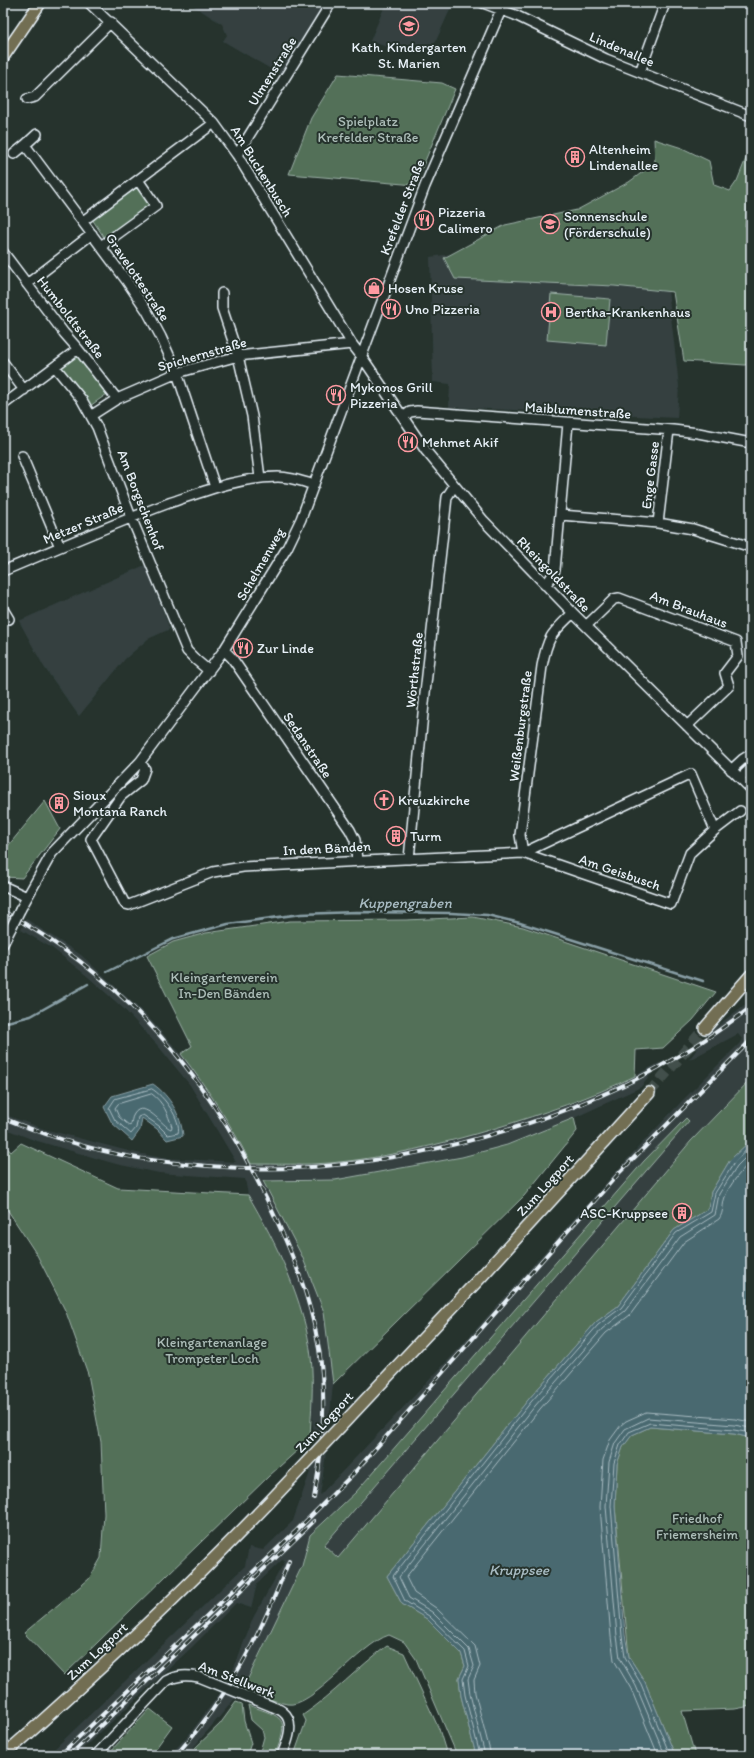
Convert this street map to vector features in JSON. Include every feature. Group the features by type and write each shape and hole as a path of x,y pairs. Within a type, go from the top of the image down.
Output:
{"main road":[{"path":"3,57 40,3"},
{"path":"705,1028 751,975"},
{"name":"Zum Logport","path":"4,1755 164,1608 207,1566 481,1277 650,1093"}],"street":[{"name":"Am Buchenbusch","path":"89,3 111,22 214,123 237,155 352,344 362,357"},
{"name":"Ulmenstraße","path":"237,155 332,3"},
{"name":"Lindenallee","path":"483,3 503,7 606,59 751,116"},
{"path":"640,72 665,3"},
{"name":"Krefelder Straße","path":"362,357 432,169 503,7"},
{"path":"27,99 35,98 111,22"},
{"path":"82,221 214,123"},
{"path":"14,154 37,134"},
{"name":"Gravelottestraße","path":"25,145 101,246 147,311 161,337 177,373 215,487"},
{"path":"101,246 156,206 138,180"},
{"path":"27,284 92,234"},
{"name":"Humboldtstraße","path":"3,252 64,333 117,399"},
{"path":"222,293 222,308 238,356 252,416 260,478"},
{"name":"Spichernstraße","path":"92,415 117,399 177,373 238,356 352,344"},
{"path":"3,405 78,349"},
{"name":"Rheingoldstraße","path":"362,357 426,451 484,521 545,585 751,789"},
{"name":"Schelmenweg","path":"3,944 52,853 140,762 224,650 287,548 314,485 362,357"},
{"path":"3,362 24,390"},
{"name":"Am Borgschenhof","path":"55,367 92,415 131,517 187,651 209,671"},
{"name":"Maiblumenstraße","path":"403,417 410,412 417,411 669,430 698,433 751,444"},
{"path":"545,585 555,570 568,423"},
{"name":"Enge Gasse","path":"658,523 669,430"},
{"path":"22,456 60,547"},
{"name":"Metzer Straße","path":"3,572 131,517 215,487 237,481 278,477 314,485"},
{"name":"Wörthstraße","path":"409,859 425,693 447,497 454,486"},
{"path":"561,515 658,523 693,529 751,546"},
{"name":"Am Brauhaus","path":"586,626 614,599 619,598 736,642 738,656 725,673 729,686 687,726"},
{"path":"3,609 9,619"},
{"name":"Weißenburgstraße","path":"523,852 520,835 541,674 546,647 551,634 574,614"},
{"name":"Sedanstraße","path":"224,650 232,658 350,830 355,840 358,861"},
{"path":"731,770 751,754"},
{"name":"In den Bänden","path":"140,762 145,769 141,780 121,796 91,839 125,904 130,905 213,872 243,867 523,852 691,774 715,830"},
{"path":"740,778 751,768"},
{"name":"Am Geisbusch","path":"523,852 671,904 690,853 715,830 740,811"},
{"path":"3,886 27,897"},
{"name":"Am Stellwerk","path":"96,1755 166,1681 174,1677 186,1675 199,1676 283,1712 289,1723 289,1733 282,1755"}],"shaded area":[{"path":"189,3 325,3 281,75 223,41 227,35 222,24"},
{"name":"Kath. Kindergarten St. Marien","path":"386,3 453,3 435,43 390,48 370,41"},
{"name":"Bertha-Krankenhaus","path":"661,229 679,386 677,418 449,407 450,384 433,382 430,257 536,242"},
{"path":"145,565 170,629 148,639 125,659 79,716 44,667 19,621"},
{"path":"26,919 81,955 147,1016 181,1054 207,1087 233,1128 251,1164 330,1163 376,1157 460,1138 554,1110 602,1092 661,1062 641,1087 574,1118 507,1145 462,1157 335,1180 263,1181 302,1256 324,1312 333,1384 329,1424 314,1440 311,1402 311,1358 261,1216 248,1195 245,1179 159,1173 116,1164 34,1140 3,1128 3,1114 44,1129 132,1152 163,1158 236,1162 190,1085 159,1047 124,1009 87,976 52,948 21,930"},
{"path":"751,1000 751,1079 691,1141 338,1559 323,1546 688,1121 686,1119 644,1161 356,1492 310,1535 302,1566 243,1689 187,1755 170,1755 191,1732 229,1681 253,1618 285,1561 282,1560 257,1584 251,1608 236,1603 191,1648 76,1755 48,1755 245,1566 249,1547 263,1550 293,1521 311,1469 326,1453 320,1495 454,1354 631,1155 743,1040 738,1034 689,1060 709,1032"}],"green space":[{"name":"Spielplatz Krefelder Straße","path":"338,74 442,83 455,89 415,185 289,174 311,118"},
{"path":"654,139 682,148 709,161 714,185 730,191 737,181 749,151 751,152 751,191 748,195 745,226 751,226 751,363 745,365 684,361 673,292 614,286 455,279 444,258 505,225 577,210 629,182 655,163"},
{"path":"138,187 152,206 105,239 92,219"},
{"path":"551,294 610,299 606,345 547,340"},
{"path":"77,355 107,394 90,406 59,367"},
{"path":"45,801 60,829 22,878 4,877 3,852"},
{"name":"Kleingartenverein In-Den Bänden","path":"473,917 523,927 716,992 693,1020 663,1048 636,1050 635,1076 567,1105 476,1134 435,1145 372,1158 330,1163 251,1164 219,1107 181,1054 192,1046 147,956 173,942 206,933 290,921 406,920"},
{"path":"751,1079 751,1140 730,1160 711,1192 708,1209 674,1230 618,1306 596,1322 528,1400 387,1576 402,1604 427,1619 461,1653 465,1666 459,1678 461,1696 476,1755 457,1755 416,1659 404,1642 389,1635 364,1650 323,1687 297,1703 281,1703 243,1689 302,1566 310,1535 356,1492 644,1161 686,1118 689,1121 324,1545 338,1558 691,1141"},
{"path":"574,1118 577,1131 524,1196 333,1384 324,1312 302,1256 263,1181 335,1180 462,1157 507,1145"},
{"name":"Kleingartenanlage Trompeter Loch","path":"3,1143 11,1152 21,1143 118,1188 248,1195 269,1232 288,1273 303,1315 311,1357 312,1388 310,1439 269,1476 64,1675 24,1633 89,1579 101,1558 104,1514 101,1442 88,1374 66,1312 37,1255 3,1203"},
{"name":"Friedhof Friemersheim","path":"650,1427 734,1434 751,1438 751,1706 735,1709 682,1711 695,1755 675,1755 645,1682 629,1657 615,1506 617,1464 623,1447 632,1435"},
{"path":"387,1646 404,1653 439,1729 447,1755 294,1755 306,1721 303,1715 325,1699"},
{"path":"236,1702 242,1704 244,1721 251,1743 247,1755 212,1755 195,1748 220,1724"},
{"path":"248,1705 270,1713 281,1720 283,1725 282,1733 275,1755 259,1755 264,1737 262,1730 251,1720"},
{"path":"150,1709 172,1726 151,1755 107,1755"}],"water":[{"path":"153,1084 165,1094 174,1107 180,1121 183,1136 167,1140 157,1129 142,1118 140,1130 132,1141 112,1123 104,1107 112,1096"},
{"name":"Kruppsee","path":"751,1140 751,1438 734,1434 650,1427 632,1435 623,1447 617,1464 615,1506 625,1635 629,1657 645,1682 675,1755 476,1755 461,1696 459,1678 465,1666 461,1653 427,1619 402,1604 387,1576 528,1400 596,1322 618,1306 674,1230 708,1209 711,1192 730,1160"}],"waterway":[{"name":"Kuppengraben","path":"107,972 173,939 228,924 301,914 356,912 451,913 487,915 520,923 703,981"},
{"name":"Kuppengraben","path":"3,1023 31,1016 88,984"}],"tunnel":[{"path":"649,1093 705,1028"}],"railway":[{"path":"3,911 47,938 88,968 125,1000 159,1035 190,1072 218,1113 244,1156 285,1238 311,1310 315,1329 323,1386 323,1424 320,1461 314,1498"},
{"path":"3,1118 60,1139 99,1150 119,1155 180,1163 242,1168 305,1168 370,1161 461,1143 550,1116 594,1099 685,1052 714,1034 751,1007"},
{"path":"60,1755 296,1531 354,1473 620,1172 751,1040"},
{"path":"70,1755 314,1521"},
{"path":"176,1755 212,1710 242,1664 267,1614 289,1561"}],"place":[{"name":"Kath. Kindergarten St. Marien","path":"409,26"},
{"name":"Altenheim Lindenallee","path":"575,157"},
{"name":"Pizzeria Calimero","path":"424,220"},
{"name":"Sonnenschule (Förderschule)","path":"550,224"},
{"name":"Hosen Kruse","path":"374,288"},
{"name":"Uno Pizzeria","path":"391,309"},
{"name":"Bertha-Krankenhaus","path":"551,312"},
{"name":"Mykonos Grill Pizzeria","path":"336,395"},
{"name":"Mehmet Akif","path":"408,442"},
{"name":"Zur Linde","path":"243,648"},
{"name":"Kreuzkirche","path":"384,800"},
{"name":"Sioux Montana Ranch","path":"59,803"},
{"name":"Turm","path":"396,836"},
{"name":"ASC-Kruppsee","path":"682,1213"}]}
